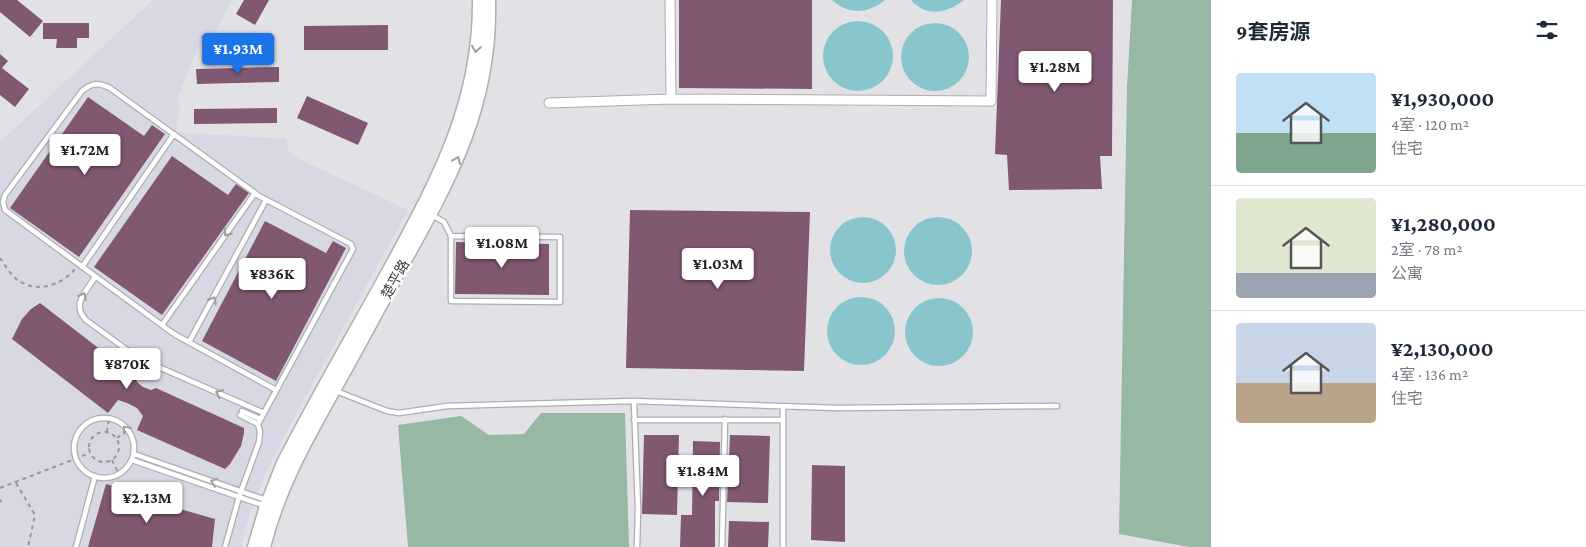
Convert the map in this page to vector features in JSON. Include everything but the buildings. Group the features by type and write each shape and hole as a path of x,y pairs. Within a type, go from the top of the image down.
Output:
{"main road":[{"name":"楚平路","path":"329,389 421,211 455,137 472,81 478,37 479,0"},
{"name":"楚平路","path":"254,547 271,505 284,463 431,214 455,166 470,126 483,82 488,37 489,0"},
{"name":"楚平路","path":"264,547 271,505"}],"street":[{"path":"670,0 671,99"},
{"path":"549,103 671,99 991,101 992,0"}],"lane":[{"path":"225,547 239,497 259,442 259,422 353,249 351,244 266,200 110,88 99,84 92,84 82,92 5,195 3,205 6,212 162,326 276,390"},
{"path":"80,266 174,134"},
{"path":"162,326 256,193"},
{"path":"190,342 266,200"},
{"path":"431,214 444,222 451,236 450,301 560,302 560,237 451,236"},
{"path":"95,277 79,304 80,312 86,320 138,358 264,413"},
{"path":"329,389 387,411 400,413 447,406 634,401 837,408 1057,406"},
{"path":"634,401 638,508 637,547"},
{"path":"783,406 783,547"},
{"path":"241,413 259,422"},
{"path":"110,418 120,422 128,429 133,438 134,454 127,468 120,474 110,477 95,476 86,471 76,458 75,441 83,426 92,420 110,418"},
{"path":"722,547 725,419"},
{"path":"634,420 783,420"},
{"path":"134,454 241,491 271,505"},
{"path":"132,460 239,497 271,505"},
{"path":"76,547 95,476"}],"path":[{"path":"0,258 11,274 21,282 37,286 50,285 62,281 80,266"},
{"path":"107,432 110,418"},
{"path":"117,438 128,429"},
{"path":"107,432 117,438 120,450 112,460 105,463 98,461 90,453 89,445 92,438 99,433 107,432"},
{"path":"0,488 90,453"},
{"path":"112,460 120,474"},
{"path":"16,482 35,515 28,547"}],"shaded area":[{"path":"153,0 232,0 212,39 205,36 191,64 177,100 180,106 176,132 286,139 288,150 295,157 408,210 263,478 246,525 241,547 0,547 0,142"}],"green space":[{"path":"1132,0 1211,0 1211,547 1189,547 1119,534 1127,87"},
{"path":"541,413 625,413 629,547 408,547 398,425 461,416 489,435 524,434"}],"water":[{"path":"832,0 885,0 872,8 859,11 845,8"},
{"path":"911,0 964,0 951,8 937,12 923,9"},
{"path":"851,21 865,21 878,27 887,36 893,49 891,69 883,81 865,91 851,91 838,85 829,76 823,63 823,49 829,36 838,27"},
{"path":"928,23 942,23 954,28 964,38 969,50 969,64 964,76 954,86 942,91 928,91 916,86 906,76 901,64 901,50 906,38 916,28"},
{"path":"863,217 876,220 886,227 893,237 896,250 893,263 886,273 876,280 863,283 850,280 840,273 833,263 830,250 833,237 840,227 850,220"},
{"path":"938,217 951,220 962,227 969,238 972,251 969,264 962,275 951,282 938,285 925,282 914,275 907,264 904,251 907,238 914,227 925,220"},
{"path":"861,297 874,300 885,307 892,318 895,331 892,344 885,355 874,362 861,365 848,362 837,355 830,344 827,331 830,318 837,307 848,300"},
{"path":"939,298 952,301 963,308 970,319 973,332 970,345 963,356 952,363 939,366 926,363 915,356 908,345 905,332 908,319 915,308 926,301"}]}
